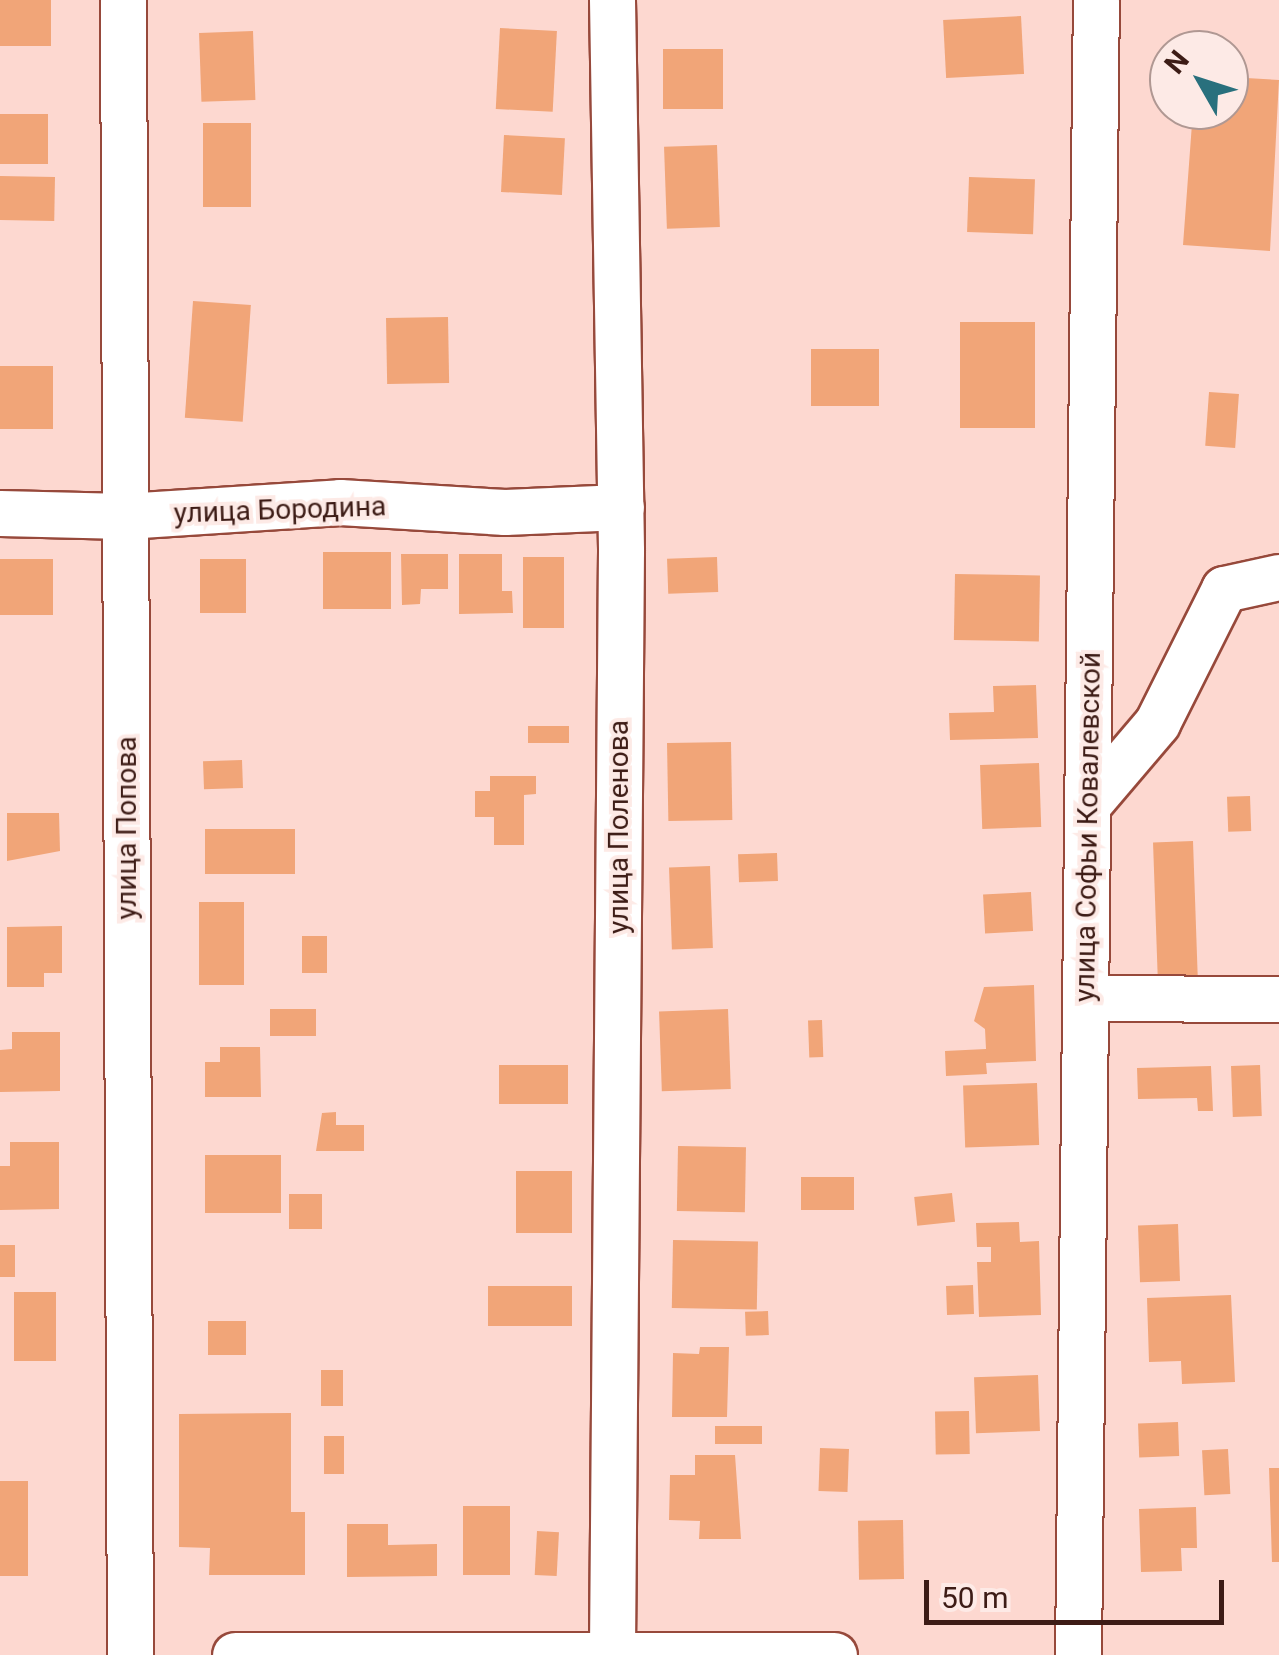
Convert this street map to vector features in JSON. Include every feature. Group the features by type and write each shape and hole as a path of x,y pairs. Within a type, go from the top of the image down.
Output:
{"street":[{"name":"улица Попова","path":"124,0 130,1655"},
{"name":"улица Поленова","path":"612,0 621,507 612,1653"},
{"name":"улица Софьи Ковалевской","path":"1078,1655 1096,0"},
{"name":"улица Бородина","path":"0,513 126,516 340,502 505,512 621,507"},
{"path":"1088,803 1157,723 1224,589 1279,578"},
{"path":"1087,998 1279,998"},
{"path":"235,1655 834,1655"}],"building":[{"path":"0,0 51,0 51,46 0,46"},
{"path":"1021,16 1024,74 946,78 943,20"},
{"path":"500,28 557,31 553,112 496,109"},
{"path":"253,31 255,100 201,102 199,33"},
{"path":"663,49 723,49 723,109 663,109"},
{"path":"1249,78 1279,80 1270,251 1183,245 1192,130 1249,130"},
{"path":"0,114 48,114 48,164 0,164"},
{"path":"203,123 251,123 251,207 203,207"},
{"path":"504,135 565,138 562,195 501,192"},
{"path":"717,145 720,227 667,229 664,147"},
{"path":"0,176 55,177 54,221 0,220"},
{"path":"969,177 1035,179 1033,234 967,232"},
{"path":"193,301 251,305 243,422 185,418"},
{"path":"448,317 449,383 387,384 386,318"},
{"path":"960,322 1035,322 1035,428 960,428"},
{"path":"811,349 879,349 879,406 811,406"},
{"path":"0,366 53,366 53,429 0,429"},
{"path":"1209,392 1239,394 1235,448 1205,446"},
{"path":"323,552 391,552 391,609 323,609"},
{"path":"401,554 448,554 448,589 421,589 420,604 402,605"},
{"path":"459,554 502,554 502,591 512,591 513,613 459,614"},
{"path":"523,557 564,557 564,628 523,628"},
{"path":"717,557 718,592 668,594 667,559"},
{"path":"0,559 53,559 53,615 0,615"},
{"path":"200,559 246,559 246,613 200,613"},
{"path":"955,574 1040,575 1039,641 954,640"},
{"path":"1036,685 1038,738 950,740 949,713 994,712 993,686"},
{"path":"528,726 569,726 569,743 528,743"},
{"path":"731,742 732,820 668,821 667,743"},
{"path":"242,760 243,788 204,789 203,761"},
{"path":"1039,763 1041,827 982,829 980,765"},
{"path":"490,776 536,776 536,794 524,795 524,845 494,845 494,817 475,817 475,791 490,791"},
{"path":"1250,796 1251,831 1228,832 1227,797"},
{"path":"7,813 59,813 60,851 7,861"},
{"path":"205,829 295,829 295,874 205,874"},
{"path":"1193,841 1198,977 1158,978 1153,842"},
{"path":"777,853 778,881 739,882 738,854"},
{"path":"710,866 713,948 672,949 669,867"},
{"path":"1031,892 1033,931 985,933 983,895"},
{"path":"199,902 244,902 244,985 199,985"},
{"path":"62,926 62,973 44,973 44,987 7,987 7,927"},
{"path":"302,936 327,936 327,973 302,973"},
{"path":"1034,985 1036,1061 986,1063 987,1074 946,1076 945,1051 986,1049 985,1029 974,1021 984,987"},
{"path":"270,1009 316,1009 316,1036 270,1036"},
{"path":"728,1009 731,1089 662,1091 659,1011"},
{"path":"808,1020 822,1020 823,1057 809,1057"},
{"path":"12,1032 60,1032 60,1091 0,1092 0,1050 12,1049"},
{"path":"220,1047 260,1047 261,1097 205,1097 205,1062 220,1062"},
{"path":"499,1065 568,1065 568,1104 499,1104"},
{"path":"1260,1065 1262,1116 1233,1117 1231,1066"},
{"path":"1211,1066 1213,1111 1198,1111 1197,1098 1138,1099 1137,1068"},
{"path":"1037,1083 1039,1145 965,1148 963,1086"},
{"path":"336,1112 336,1125 364,1125 364,1151 316,1151 322,1113"},
{"path":"10,1142 59,1142 59,1209 0,1210 0,1166 10,1166"},
{"path":"678,1146 746,1147 745,1212 677,1211"},
{"path":"205,1155 281,1155 281,1213 205,1213"},
{"path":"516,1171 572,1171 572,1233 516,1233"},
{"path":"801,1177 854,1177 854,1210 801,1210"},
{"path":"952,1193 955,1222 917,1226 914,1197"},
{"path":"289,1194 322,1194 322,1229 289,1229"},
{"path":"1019,1222 1020,1242 1039,1241 1041,1315 979,1317 977,1262 991,1262 991,1247 977,1247 976,1223"},
{"path":"1178,1224 1180,1281 1140,1282 1138,1225"},
{"path":"673,1240 758,1241 757,1309 672,1308"},
{"path":"0,1245 15,1245 15,1277 0,1277"},
{"path":"973,1285 974,1314 947,1315 946,1286"},
{"path":"488,1286 572,1286 572,1326 488,1326"},
{"path":"14,1292 56,1292 56,1361 14,1361"},
{"path":"1231,1295 1235,1382 1182,1384 1181,1361 1149,1362 1147,1298"},
{"path":"768,1311 769,1335 746,1336 745,1312"},
{"path":"208,1321 246,1321 246,1355 208,1355"},
{"path":"700,1347 729,1347 727,1417 672,1417 673,1353 699,1354"},
{"path":"321,1370 343,1370 343,1406 321,1406"},
{"path":"1038,1375 1040,1431 976,1433 974,1377"},
{"path":"969,1411 970,1454 936,1455 935,1412"},
{"path":"291,1413 291,1512 305,1512 305,1575 209,1575 210,1548 179,1547 179,1414"},
{"path":"1178,1422 1179,1456 1139,1457 1138,1423"},
{"path":"715,1426 762,1426 762,1444 715,1444"},
{"path":"324,1436 344,1436 344,1474 324,1474"},
{"path":"820,1448 849,1449 847,1492 818,1491"},
{"path":"1228,1449 1230,1494 1204,1495 1202,1450"},
{"path":"695,1455 735,1455 741,1539 699,1539 700,1521 669,1520 670,1475 695,1475"},
{"path":"1269,1468 1279,1468 1279,1562 1272,1562"},
{"path":"0,1481 28,1481 28,1576 0,1576"},
{"path":"463,1506 510,1506 510,1575 463,1575"},
{"path":"1196,1507 1197,1548 1181,1548 1182,1571 1141,1572 1139,1509"},
{"path":"903,1520 904,1579 859,1580 858,1521"},
{"path":"347,1524 388,1524 388,1545 437,1544 437,1576 347,1577"},
{"path":"537,1531 559,1532 557,1576 535,1575"}]}
